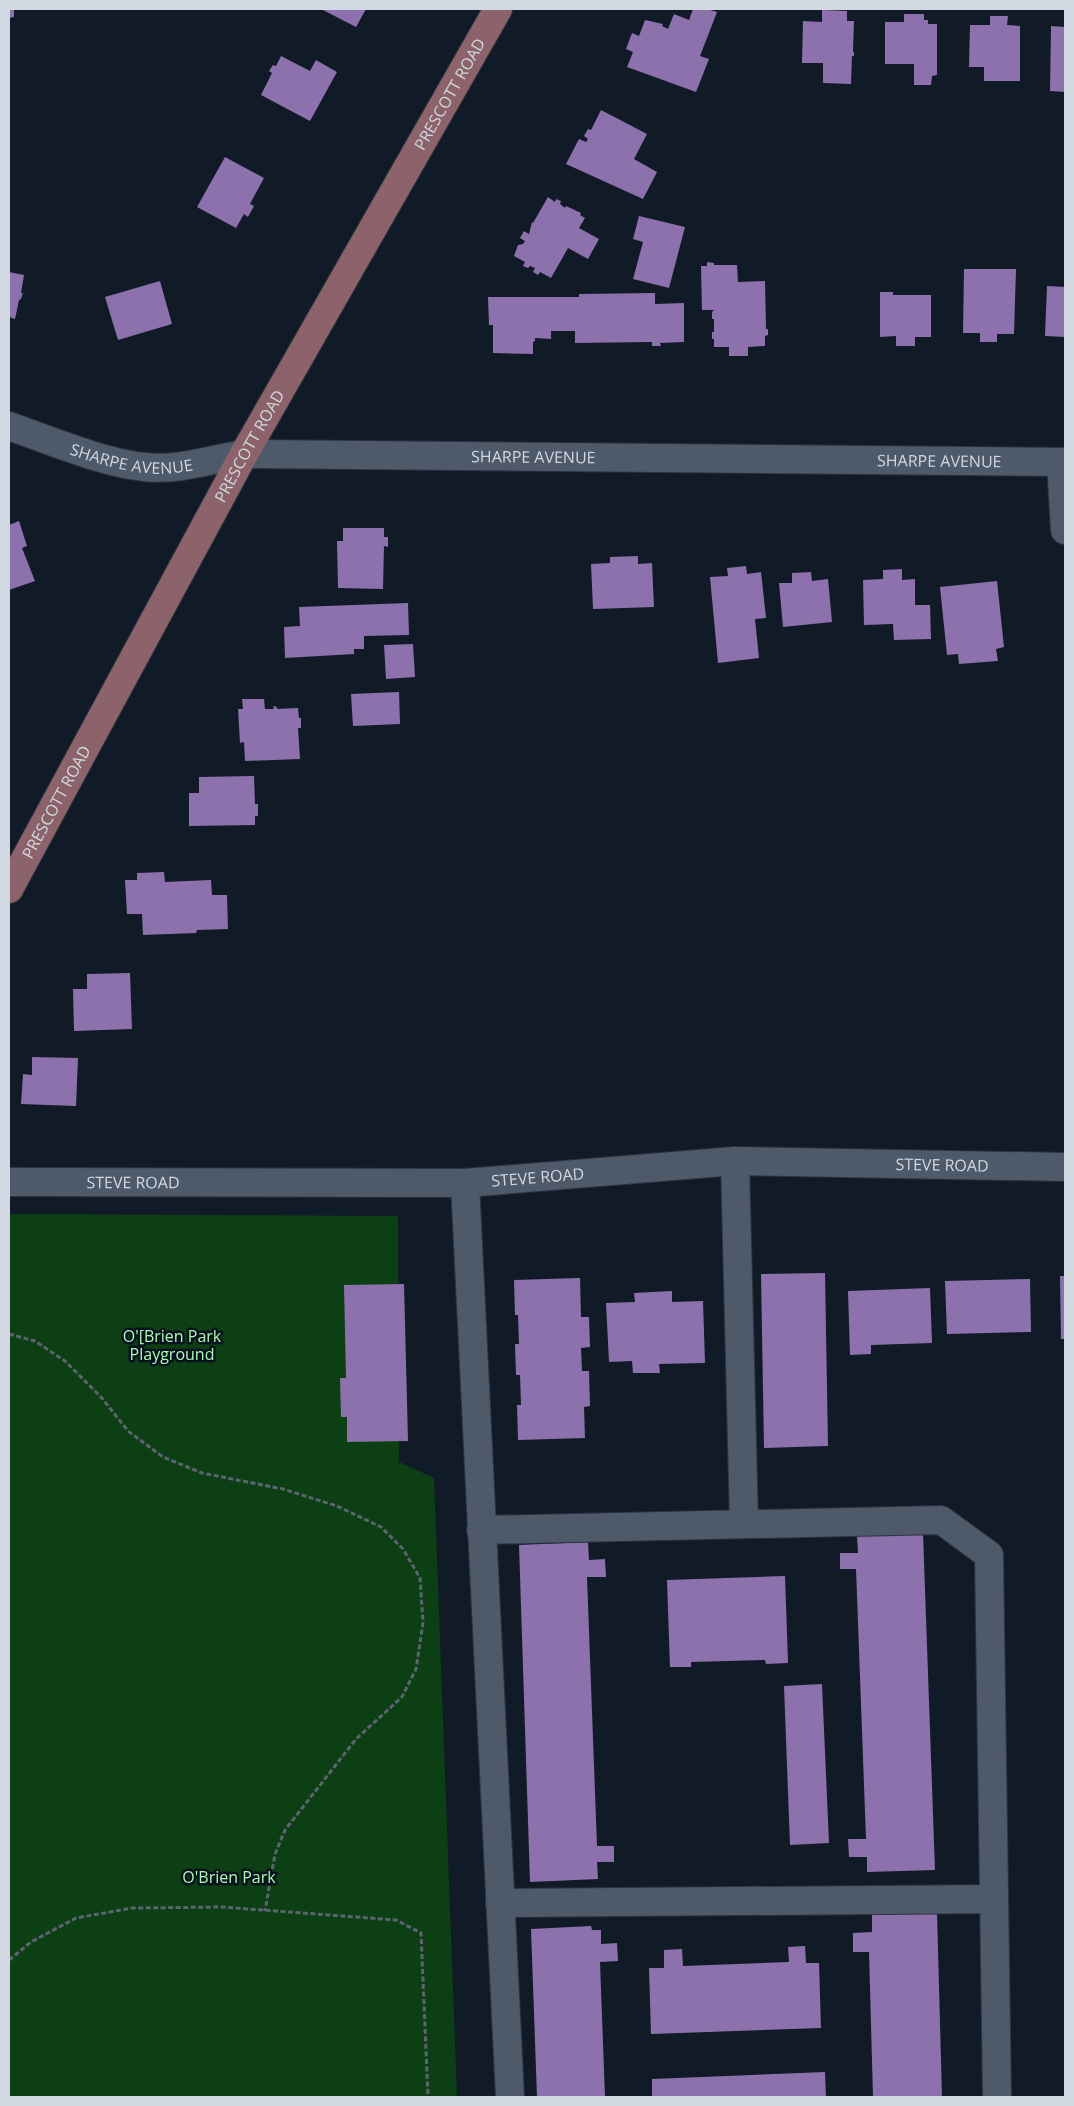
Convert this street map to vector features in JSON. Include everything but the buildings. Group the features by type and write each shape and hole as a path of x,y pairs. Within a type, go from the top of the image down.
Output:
{"main road":[{"name":"PRESCOTT ROAD","path":"9,889 244,454 498,9"}],"street":[{"name":"SHARPE AVENUE","path":"9,426 117,462 146,468 175,466 244,454 1063,462"},
{"path":"1063,462 1065,530"},
{"path":"735,1161 744,1523"},
{"name":"STEVE ROAD","path":"9,1182 464,1183 735,1161 1065,1166"},
{"path":"464,1183 510,2097"},
{"path":"481,1530 941,1520 989,1555 997,2097"},
{"path":"500,1903 994,1899"}],"path":[{"path":"9,1334 35,1341 66,1361 101,1397 128,1431 162,1457 202,1473 283,1489 346,1510 381,1527 403,1549 420,1578 423,1623 416,1669 402,1697 356,1739 285,1830 275,1854 265,1911"},
{"path":"9,1960 31,1942 76,1918 132,1908 222,1907 396,1920 421,1933 428,2097"}],"green space":[{"name":"O'Brien Park","path":"9,1214 398,1216 399,1462 434,1478 457,2097 9,2097"}],"park label":[{"name":"O'[Brien Park Playground","path":"172,1345"}]}
